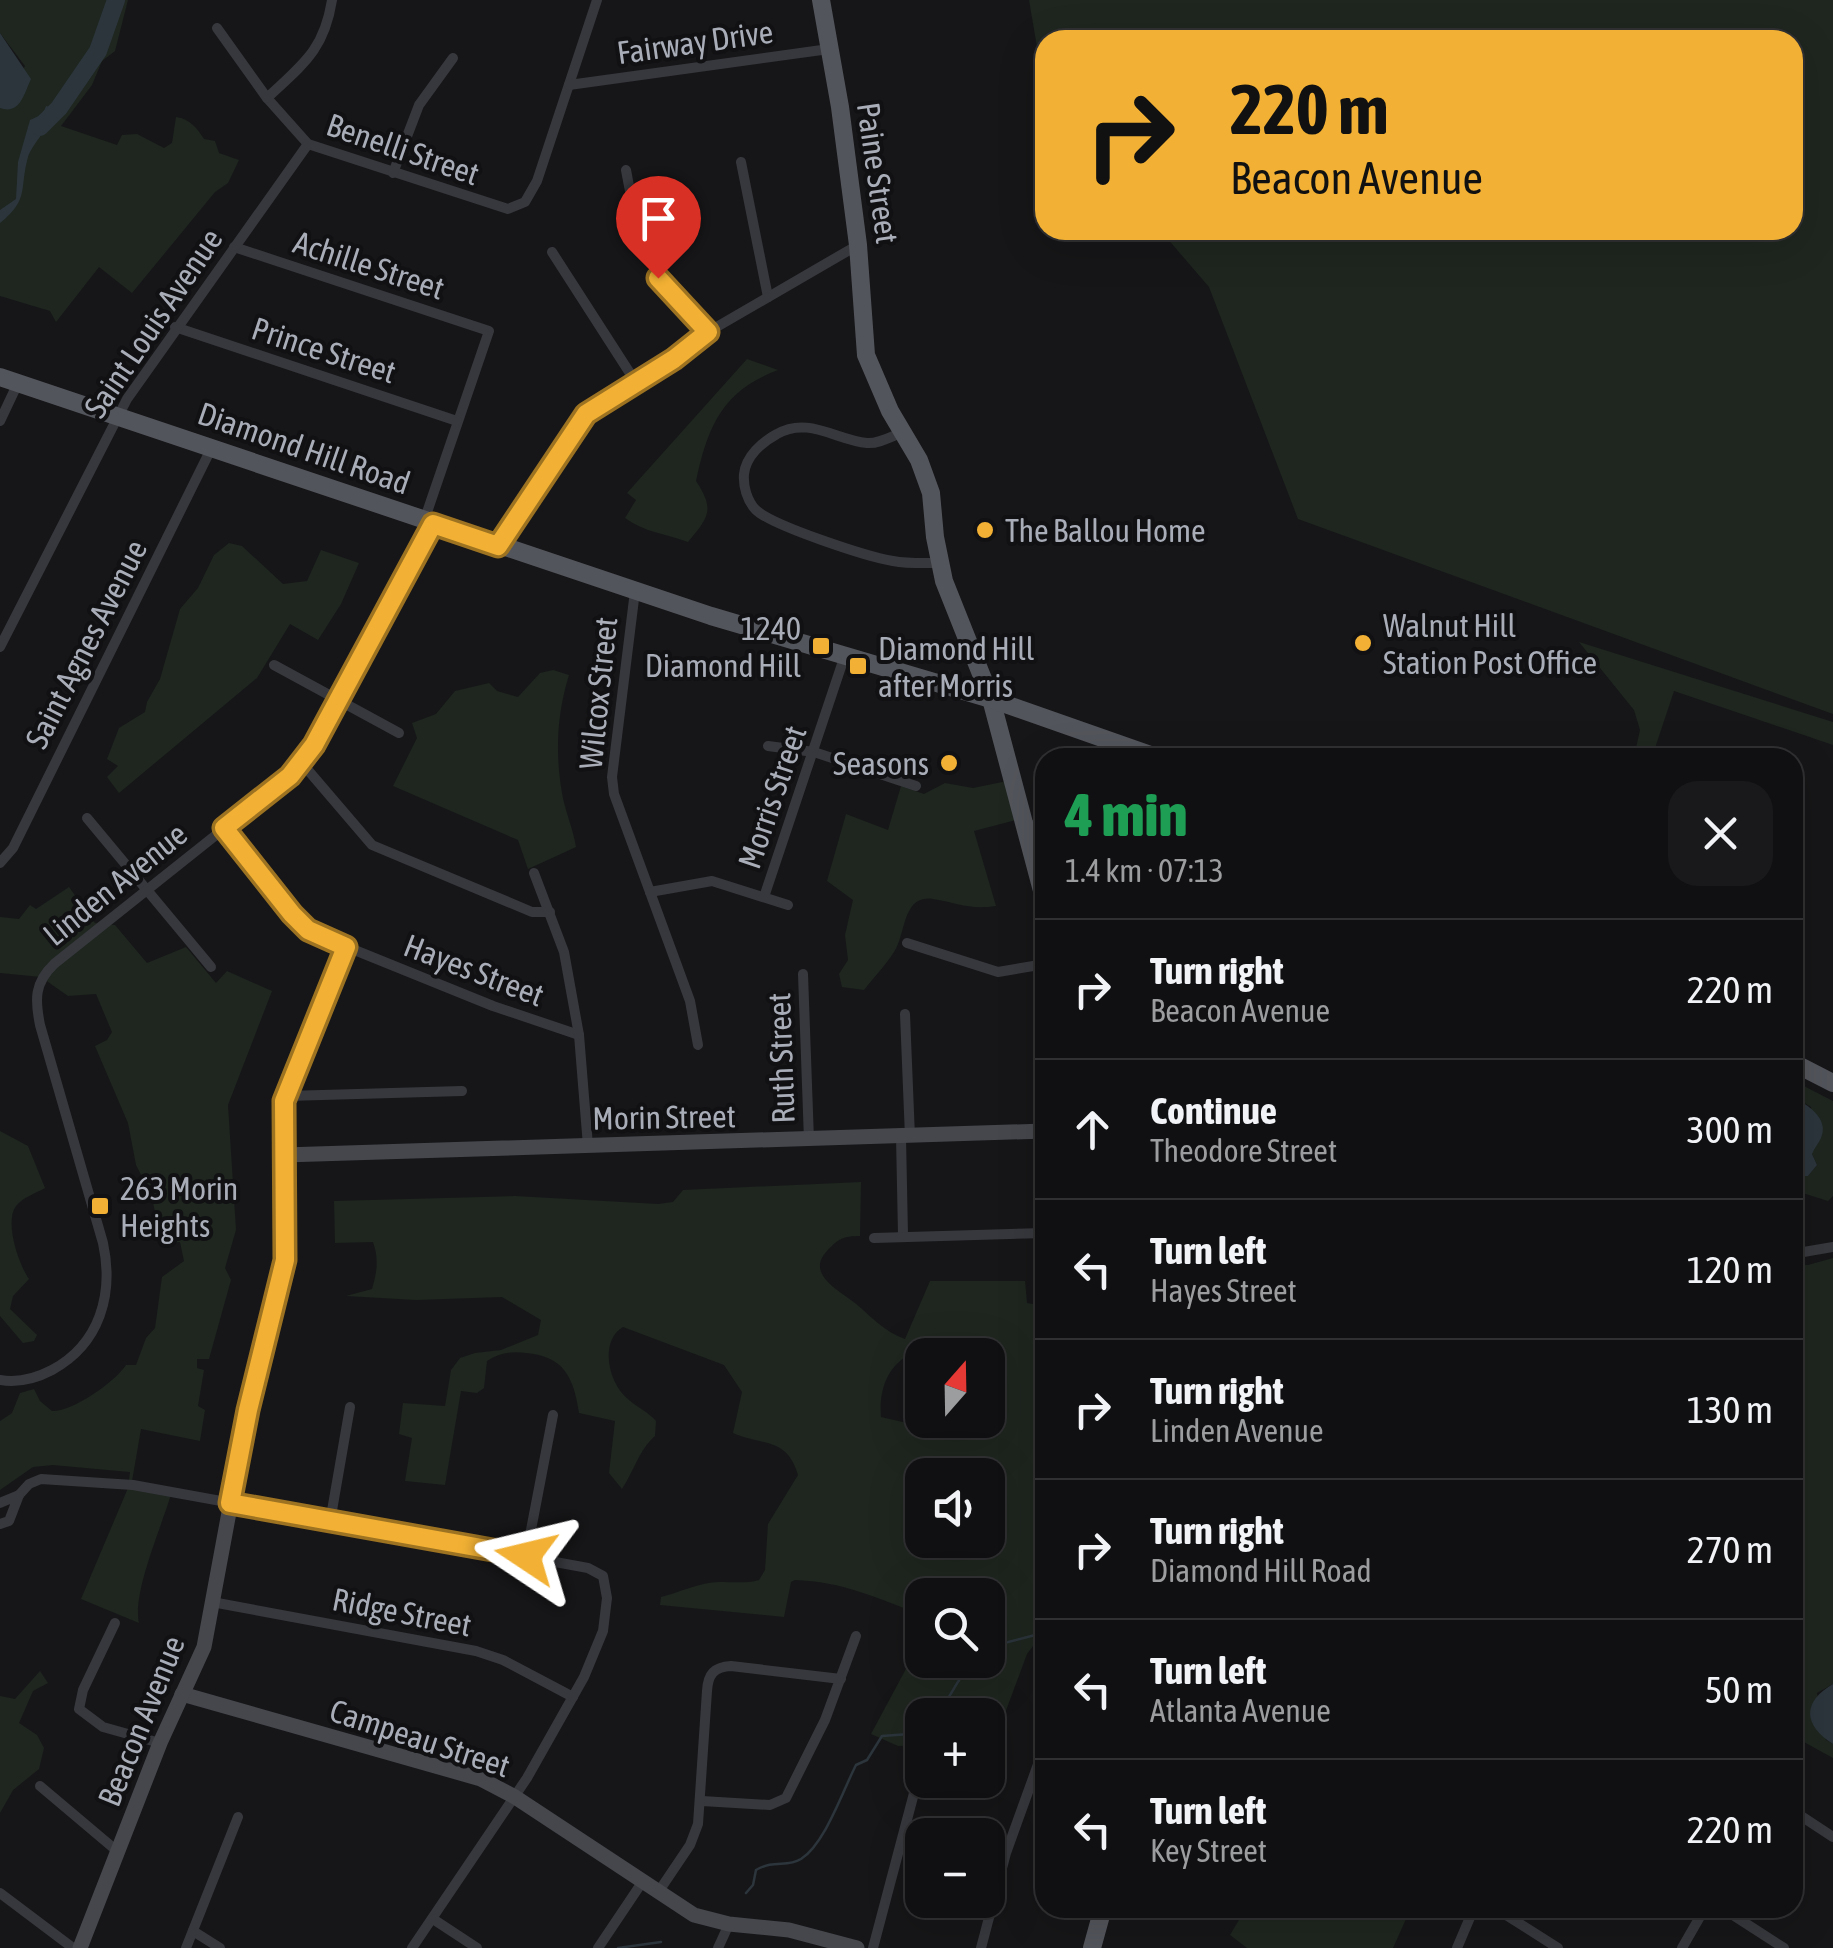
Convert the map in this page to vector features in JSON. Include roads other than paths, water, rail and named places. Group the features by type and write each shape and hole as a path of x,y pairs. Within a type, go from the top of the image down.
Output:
{"main road":[{"name":"Paine Street","path":"821,0 858,245 866,355 890,411 919,460 931,493 940,562 1035,822"},
{"name":"Diamond Hill Road","path":"9,380 498,546 991,699 1131,748"},
{"path":"1803,1068 1833,1083"},
{"path":"1092,1948 1100,1918"}],"street":[{"path":"267,98 308,62 320,42 332,0"},
{"path":"569,85 597,0"},
{"name":"Benelli Street","path":"217,28 267,98 308,144 508,209 525,202 533,190 569,85"},
{"name":"Fairway Drive","path":"569,85 829,49"},
{"path":"394,174 420,106 452,58"},
{"name":"Saint Louis Avenue","path":"0,647 116,416 308,144"},
{"path":"740,162 768,297"},
{"path":"626,170 634,216 658,278 708,332"},
{"path":"498,546 586,414 674,359 708,332 858,245"},
{"name":"Achille Street","path":"234,247 488,331"},
{"path":"552,252 635,381"},
{"name":"Prince Street","path":"176,327 457,421"},
{"name":"Linden Avenue","path":"0,1380 27,1380 63,1364 84,1345 95,1328 108,1277 103,1243 36,1006 42,978 54,964 280,785 302,762 340,701 428,523 488,331"},
{"path":"0,421 9,380"},
{"path":"903,432 873,443 824,430 798,427 779,432 749,459 744,479 746,494 753,507 766,517 812,535 894,562 940,562"},
{"name":"Saint Agnes Avenue","path":"2,863 212,448"},
{"name":"Wilcox Street","path":"634,590 612,776 614,794 690,1001 698,1046"},
{"name":"Morris Street","path":"764,897 845,655"},
{"path":"274,665 399,733"},
{"path":"768,746 814,752 916,786"},
{"path":"302,762 372,844 532,912 550,912"},
{"path":"88,818 211,967"},
{"name":"Hayes Street","path":"224,828 300,922 316,934 494,1006 579,1035"},
{"path":"534,873 564,952 579,1035 588,1146"},
{"path":"650,892 712,881 788,905"},
{"path":"907,944 998,972 1035,966"},
{"name":"Beacon Avenue","path":"76,1948 160,1743 204,1648 248,1410 285,1260 283,1118 287,1096 346,947"},
{"name":"Ruth Street","path":"803,974 809,1140"},
{"path":"903,1236 905,1014"},
{"path":"287,1096 462,1091"},
{"name":"Morin Street","path":"284,1155 1035,1131"},
{"path":"874,1238 1035,1233"},
{"path":"1803,1252 1833,1248"},
{"path":"330,1522 350,1408"},
{"path":"526,1556 553,1415"},
{"path":"0,1524 8,1521 19,1495 41,1479 134,1485 588,1568 602,1576 607,1598 602,1632 573,1697 515,1796 412,1948"},
{"path":"0,1503 19,1495"},
{"name":"Ridge Street","path":"212,1602 476,1650 573,1697"},
{"path":"114,1623 83,1690 80,1710 102,1727 160,1743"},
{"path":"702,1801 770,1804 786,1798 842,1679 856,1636"},
{"path":"659,1891 693,1838 702,1801 706,1691 714,1670 730,1666 842,1679"},
{"name":"Campeau Street","path":"182,1694 465,1774 515,1796 689,1912 729,1924 764,1926 858,1948"},
{"path":"981,1948 1006,1853 1035,1772"},
{"path":"40,1786 117,1852"},
{"path":"872,1948 913,1798"},
{"path":"1803,1817 1833,1837"},
{"path":"186,1948 238,1818"},
{"path":"598,1948 643,1880"},
{"path":"0,1894 76,1948"},
{"path":"1458,1948 1470,1918"},
{"path":"1511,1918 1558,1948"},
{"path":"1682,1948 1699,1918"},
{"path":"1738,1918 1784,1948"},
{"path":"433,1919 478,1948"},
{"path":"718,1948 729,1924"},
{"path":"193,1931 220,1948"}],"waterway":[{"path":"40,127 59,108 98,51 116,0"},
{"path":"1005,1643 1035,1635"},
{"path":"948,1698 961,1678"},
{"path":"746,1893 753,1885 756,1870 796,1862 810,1852 826,1829 856,1765 867,1760 882,1736 905,1734"},
{"path":"618,1948 661,1942"}],"place":[{"name":"The Ballou Home","path":"985,530"},
{"name":"Walnut Hill Station Post Office","path":"1363,643"},
{"name":"1240 Diamond Hill","path":"821,646"},
{"name":"Diamond Hill after Morris","path":"858,666"},
{"name":"Seasons","path":"949,763"},
{"name":"263 Morin Heights","path":"100,1206"}]}
